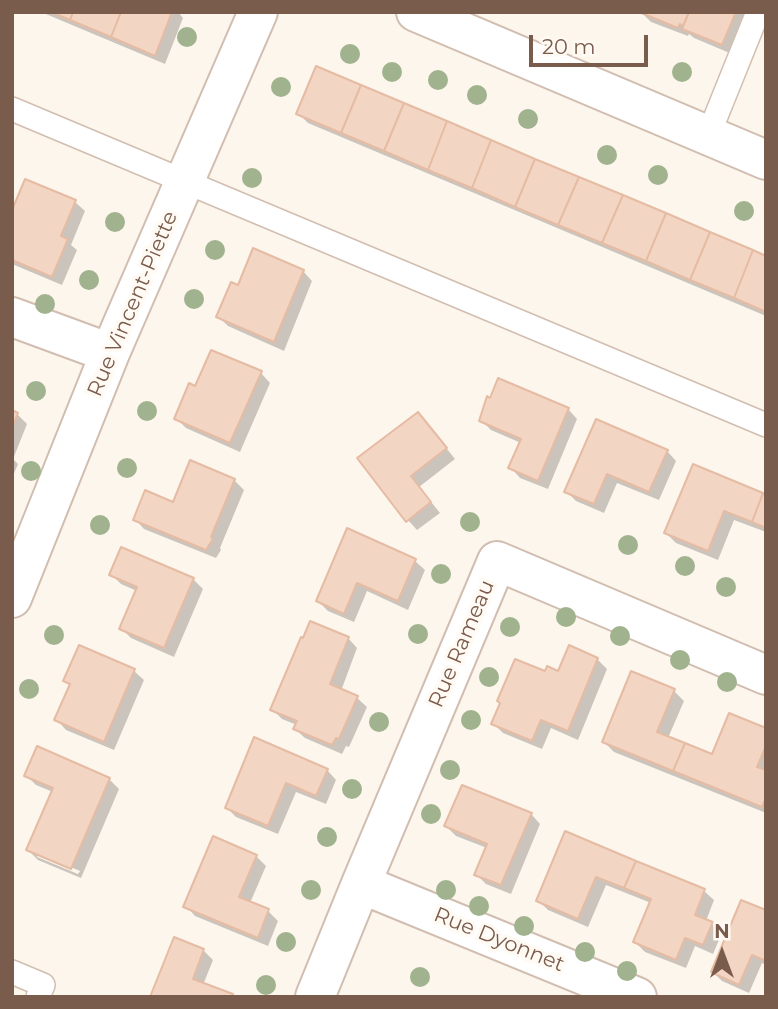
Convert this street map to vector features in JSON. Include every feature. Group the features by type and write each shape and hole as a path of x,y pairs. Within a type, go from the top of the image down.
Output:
{"street":[{"name":"Rue Vincent-Piette","path":"12,598 110,353 258,12"},
{"path":"416,12 766,160"},
{"path":"12,317 110,353"},
{"name":"Rue Rameau","path":"315,997 497,561 766,675"},
{"name":"Rue Dyonnet","path":"360,884 637,997"}],"lane":[{"path":"708,136 758,12"},
{"path":"12,109 766,425"},
{"path":"12,972 43,985 38,997"}],"building":[{"path":"51,12 73,12 70,20"},
{"path":"73,12 121,12 111,37 70,20"},
{"path":"121,12 172,12 155,56 111,37"},
{"path":"639,12 689,12 683,26 680,24 678,28"},
{"path":"689,12 736,12 722,45 682,29"},
{"path":"316,66 361,85 341,133 296,114"},
{"path":"361,85 404,103 384,151 341,133"},
{"path":"404,103 447,121 428,170 384,151"},
{"path":"447,121 491,140 472,188 428,170"},
{"path":"491,140 535,159 515,207 472,188"},
{"path":"535,159 579,177 558,225 515,207"},
{"path":"579,177 623,195 602,243 558,225"},
{"path":"25,179 76,200 61,236 68,239 52,277 12,260 12,210"},
{"path":"623,195 666,213 646,261 602,243"},
{"path":"666,213 710,232 690,280 646,261"},
{"path":"710,232 753,250 734,298 690,280"},
{"path":"253,248 304,270 274,342 216,317 231,282 238,285"},
{"path":"753,250 766,256 766,312 734,298"},
{"path":"211,350 262,371 230,443 174,419 189,383 195,386"},
{"path":"498,378 569,408 538,481 508,468 521,439 479,421 487,396 490,398"},
{"path":"12,410 18,413 12,428"},
{"path":"418,412 447,448 411,476 431,502 406,522 357,458"},
{"path":"596,419 668,450 649,492 607,474 594,504 564,492"},
{"path":"190,460 235,479 211,537 213,539 206,550 133,520 145,490 173,502"},
{"path":"693,464 763,493 752,522 724,511 708,551 664,533"},
{"path":"763,493 766,494 766,528 752,522"},
{"path":"347,528 416,559 398,601 357,583 344,614 316,601"},
{"path":"121,547 194,578 164,648 119,629 137,587 109,575"},
{"path":"310,621 349,637 330,684 358,696 339,739 336,738 332,745 293,729 297,721 270,710"},
{"path":"79,645 135,669 104,742 54,720 70,684 63,681"},
{"path":"569,645 598,658 568,731 541,720 532,741 491,724 500,703 497,701 515,659 545,671 547,666 558,671"},
{"path":"631,671 675,689 657,732 685,743 673,771 602,742"},
{"path":"729,713 766,728 766,746 757,767 766,770 766,798 762,807 673,771 685,743 712,754"},
{"path":"254,737 328,769 316,796 286,783 268,826 225,808"},
{"path":"37,746 110,778 71,869 26,850 53,788 24,776"},
{"path":"462,785 532,813 501,885 474,875 487,844 444,826"},
{"path":"565,831 636,861 624,888 596,877 578,919 536,901"},
{"path":"213,836 257,855 239,897 269,909 258,938 183,907"},
{"path":"636,861 705,889 695,915 713,922 703,945 685,938 676,960 633,942 651,899 624,888"},
{"path":"741,900 766,910 766,961 752,955 739,985 711,972"},
{"path":"174,937 204,949 193,979 233,994 232,997 150,997"}]}
